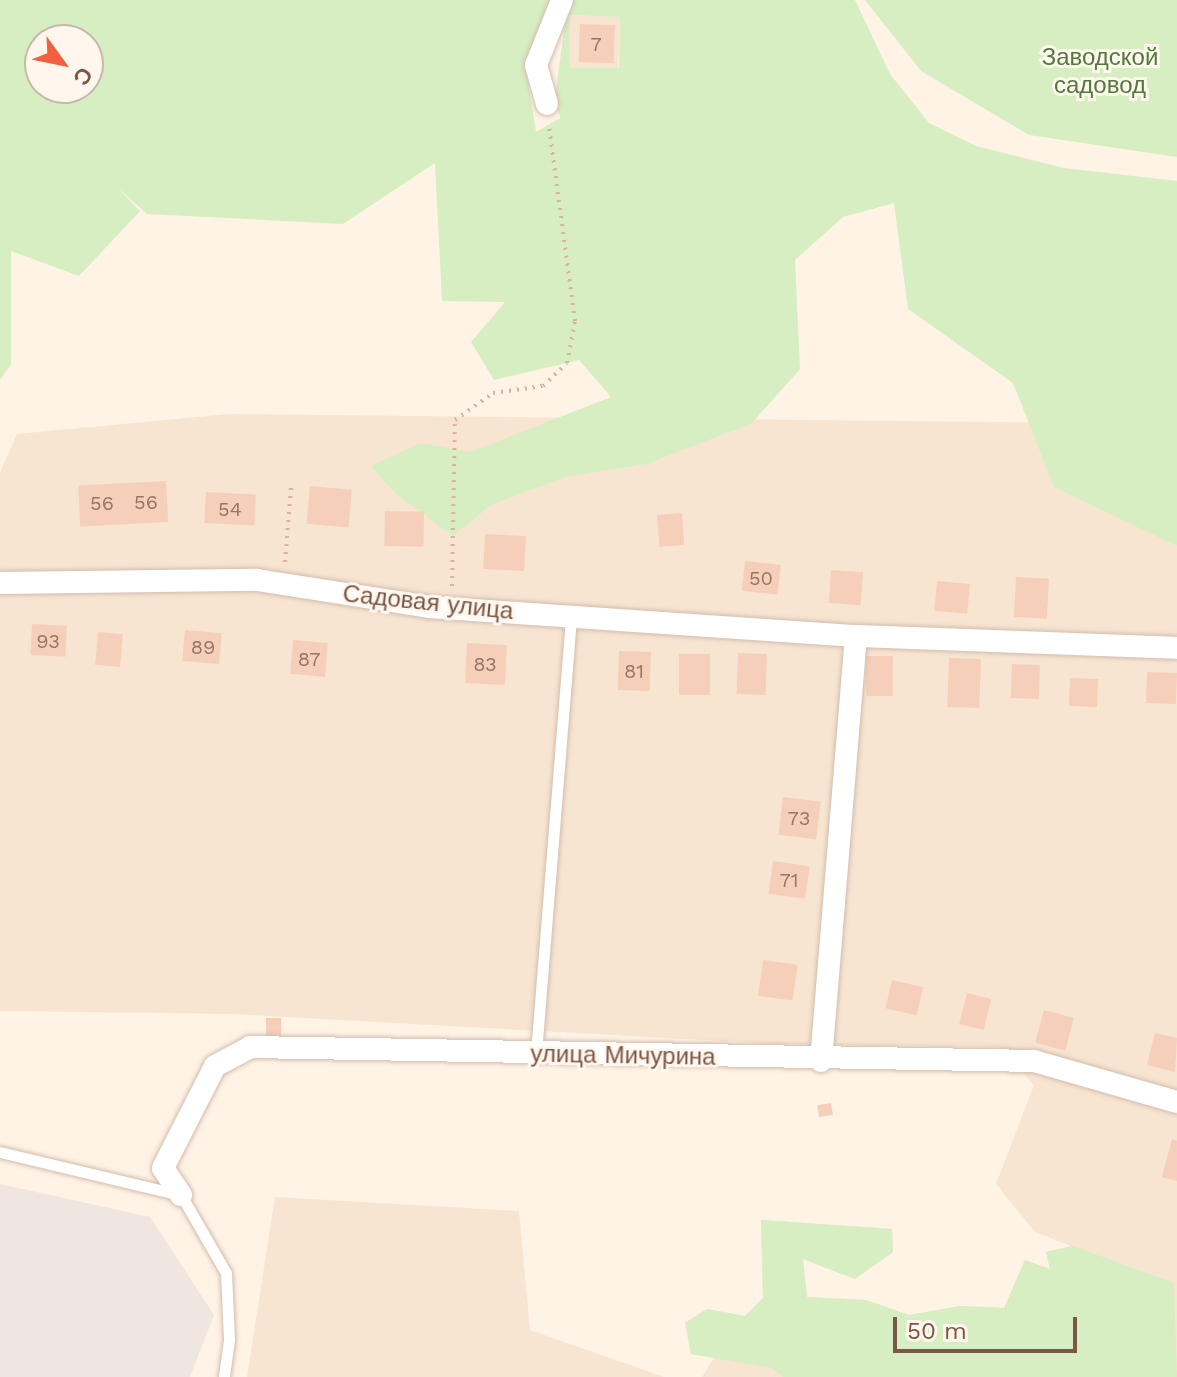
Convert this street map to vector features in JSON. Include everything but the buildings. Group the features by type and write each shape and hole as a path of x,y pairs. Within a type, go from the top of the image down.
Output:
{"street":[{"path":"547,104 536,65 562,0"},
{"name":"Садовая улица","path":"0,583 283,584 451,608 571,617 856,636 1177,648"},
{"path":"821,1061 856,636"},
{"name":"улица Мичурина","path":"181,1195 163,1168 215,1066 250,1047 821,1061 1034,1061 1177,1102"}],"lane":[{"path":"536,1054 571,617"},
{"path":"0,1152 181,1195 226,1273 229,1340 224,1377"}],"path":[{"path":"451,608 455,420 493,393 543,386 567,363 575,321 547,104"},
{"path":"283,584 291,487"}],"shaded area":[{"path":"570,15 620,17 618,70 568,68"},
{"path":"229,414 1177,424 1177,1377 702,1377 714,1358 691,1354 685,1323 707,1309 745,1316 763,1298 761,1220 892,1229 893,1252 855,1279 803,1259 807,1297 866,1300 909,1315 960,1306 1004,1308 1025,1260 1050,1269 1046,1252 1071,1246 1035,1232 996,1184 1034,1085 1000,1047 777,1044 231,1014 0,1011 0,473 17,434"},
{"path":"0,1184 150,1217 214,1315 190,1377 0,1377"},
{"path":"275,1197 519,1211 530,1330 664,1377 247,1377"}],"green space":[{"path":"0,0 552,0 550,25 525,63 536,132 560,118 555,98 568,0 855,0 890,74 929,123 976,146 1064,168 1177,181 1177,546 1054,487 1013,383 908,309 894,203 843,217 795,260 800,369 752,423 647,464 565,477 491,505 453,536 395,493 371,466 420,443 470,452 611,397 579,360 494,380 471,342 505,302 442,301 435,163 343,224 147,214 117,187 140,211 79,276 11,251 11,364 0,380","holes":["570,15 620,17 619,68 570,68"]},
{"name":"Заводской садовод","path":"865,0 1177,0 1177,157 1029,135 921,71"},
{"path":"761,1220 892,1229 893,1252 855,1279 803,1259 807,1297 866,1300 909,1315 960,1306 1004,1308 1025,1260 1050,1269 1046,1252 1073,1246 1174,1283 1177,1377 783,1377 772,1368 691,1354 685,1323 707,1309 745,1316 763,1298"}]}
